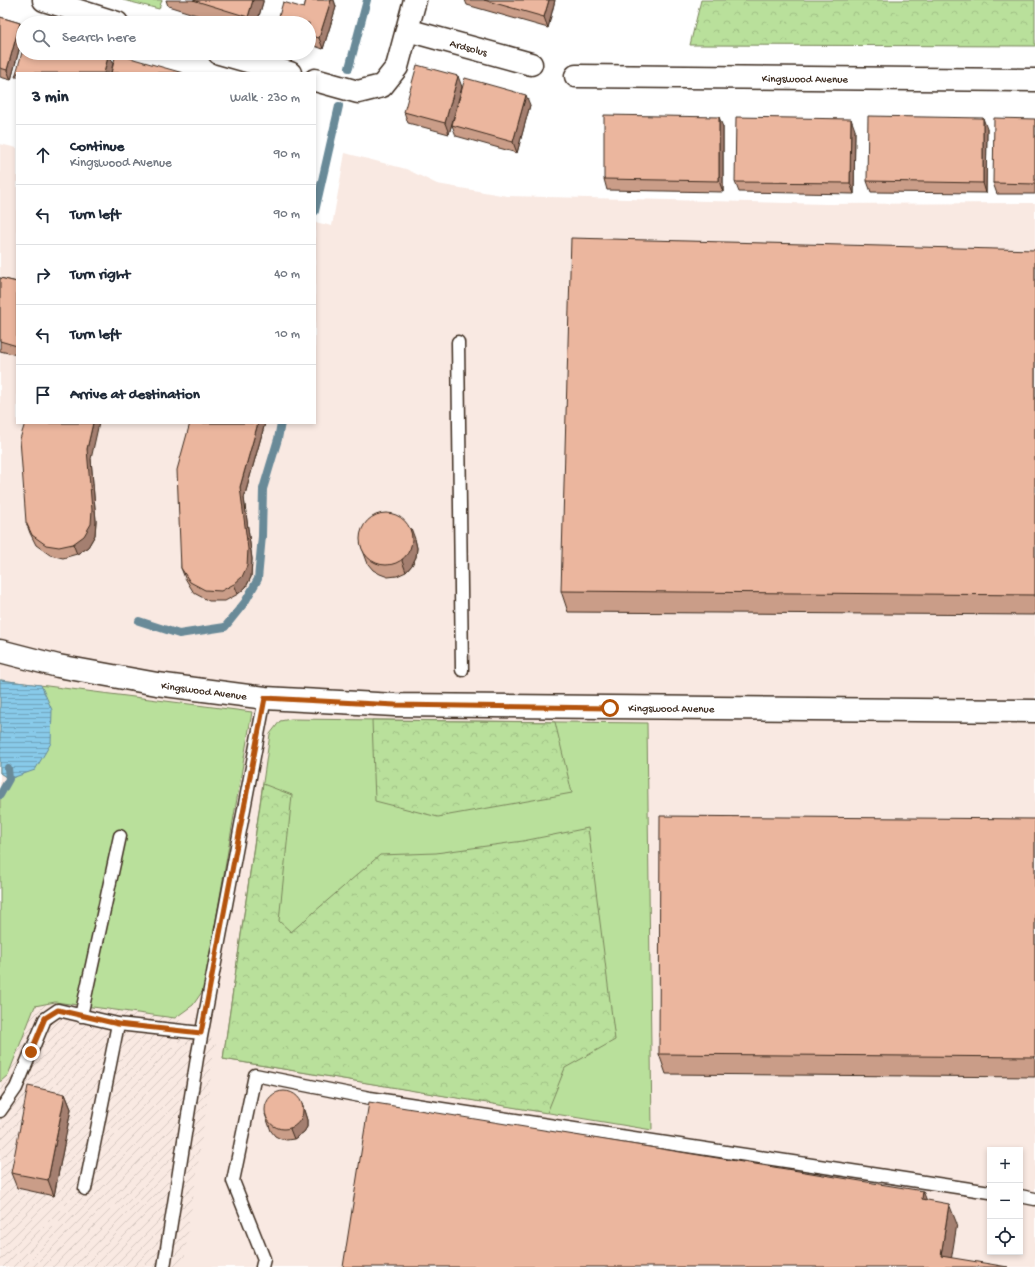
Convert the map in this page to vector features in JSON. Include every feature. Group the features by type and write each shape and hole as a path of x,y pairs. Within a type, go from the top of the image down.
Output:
{"street":[{"path":"44,0 95,16"},
{"path":"316,80 358,92 382,86 397,67 415,0"},
{"name":"Ardsolus","path":"407,30 531,64"},
{"path":"244,60 286,72"},
{"name":"Kingswood Avenue","path":"576,76 1035,80"},
{"name":"Kingswood Avenue","path":"0,651 58,666 157,684 265,698 395,705 1035,711"}],"lane":[{"path":"458,342 462,670"},
{"path":"164,1267 201,1033 265,698"},
{"path":"81,1016 120,836"},
{"path":"0,1111 16,1088 45,1018 58,1010 118,1024 201,1033"},
{"path":"85,1189 118,1024"},
{"path":"262,1267 264,1259 233,1181 255,1075 370,1098 987,1192"},
{"path":"1023,1196 1035,1198"}],"shaded area":[{"path":"0,144 16,148 16,424 316,424 316,222 332,226 345,153 406,169 437,184 507,196 827,204 1035,203 1035,1267 0,1267"},
{"path":"55,1002 175,1018 216,1041 183,1267 0,1267 0,1082 8,1075 35,1006"}],"green space":[{"path":"123,0 162,0 159,9"},
{"path":"701,0 1035,0 1035,46 690,45"},
{"path":"0,680 252,712 204,989 193,1005 175,1018 55,1002 35,1006 8,1075 0,1082 0,795 9,779 0,773"},
{"path":"291,719 647,723 652,1130 223,1059 270,734 280,721"},
{"path":"372,720 555,722 572,793 438,817 375,801"},
{"path":"263,784 292,795 279,921 291,932 380,855 436,853 523,841 588,828 615,1040 565,1068 547,1113 223,1059"}],"water":[{"path":"0,680 41,685 52,710 51,743 35,770 9,779 0,773"}],"building":[{"path":"193,0 253,0 248,16"},
{"path":"306,0 331,0 319,38 316,37 316,16 279,16 283,2 304,8"},
{"path":"484,0 549,0 544,17"},
{"path":"0,17 16,22 16,37 7,70 0,68"},
{"path":"20,60 107,60 104,72 16,72"},
{"path":"114,60 137,60 179,72 111,72"},
{"path":"417,65 458,76 445,123 404,112"},
{"path":"465,78 526,95 513,142 452,125"},
{"path":"604,115 719,117 719,181 604,179"},
{"path":"868,116 983,118 983,183 867,181"},
{"path":"736,117 851,119 850,183 735,182"},
{"path":"994,118 1035,119 1035,184 993,183"},
{"path":"571,238 1035,250 1035,595 561,591"},
{"path":"0,278 16,282 16,346 0,341"},
{"path":"25,424 93,424 87,449 92,510 91,524 84,536 73,544 59,547 46,545 32,535 26,522 20,439"},
{"path":"190,424 258,424 240,487 248,549 247,566 242,577 234,584 221,591 205,590 190,582 181,568 177,470"},
{"path":"381,513 391,513 405,520 412,534 412,544 405,558 391,565 381,565 371,561 364,554 360,544 360,534 364,524 371,517"},
{"path":"660,816 1035,819 1035,1057 659,1054"},
{"path":"28,1086 65,1094 48,1180 11,1173"},
{"path":"280,1091 288,1091 298,1096 302,1103 302,1117 298,1124 288,1129 280,1129 270,1124 268,1121 265,1114 265,1106 270,1096 273,1094"},
{"path":"369,1102 923,1191 922,1199 949,1204 941,1256 1008,1267 343,1267"}],"waterway":[{"path":"349,68 367,0"},
{"path":"316,207 339,106"},
{"path":"139,621 179,634 225,627 245,602 258,579 262,536 263,489 278,439 281,424"},
{"path":"0,795 9,779 8,768"}],"route":[{"path":"31,1052 45,1018 58,1010 118,1024 201,1033 265,698 395,705 610,708"}]}
